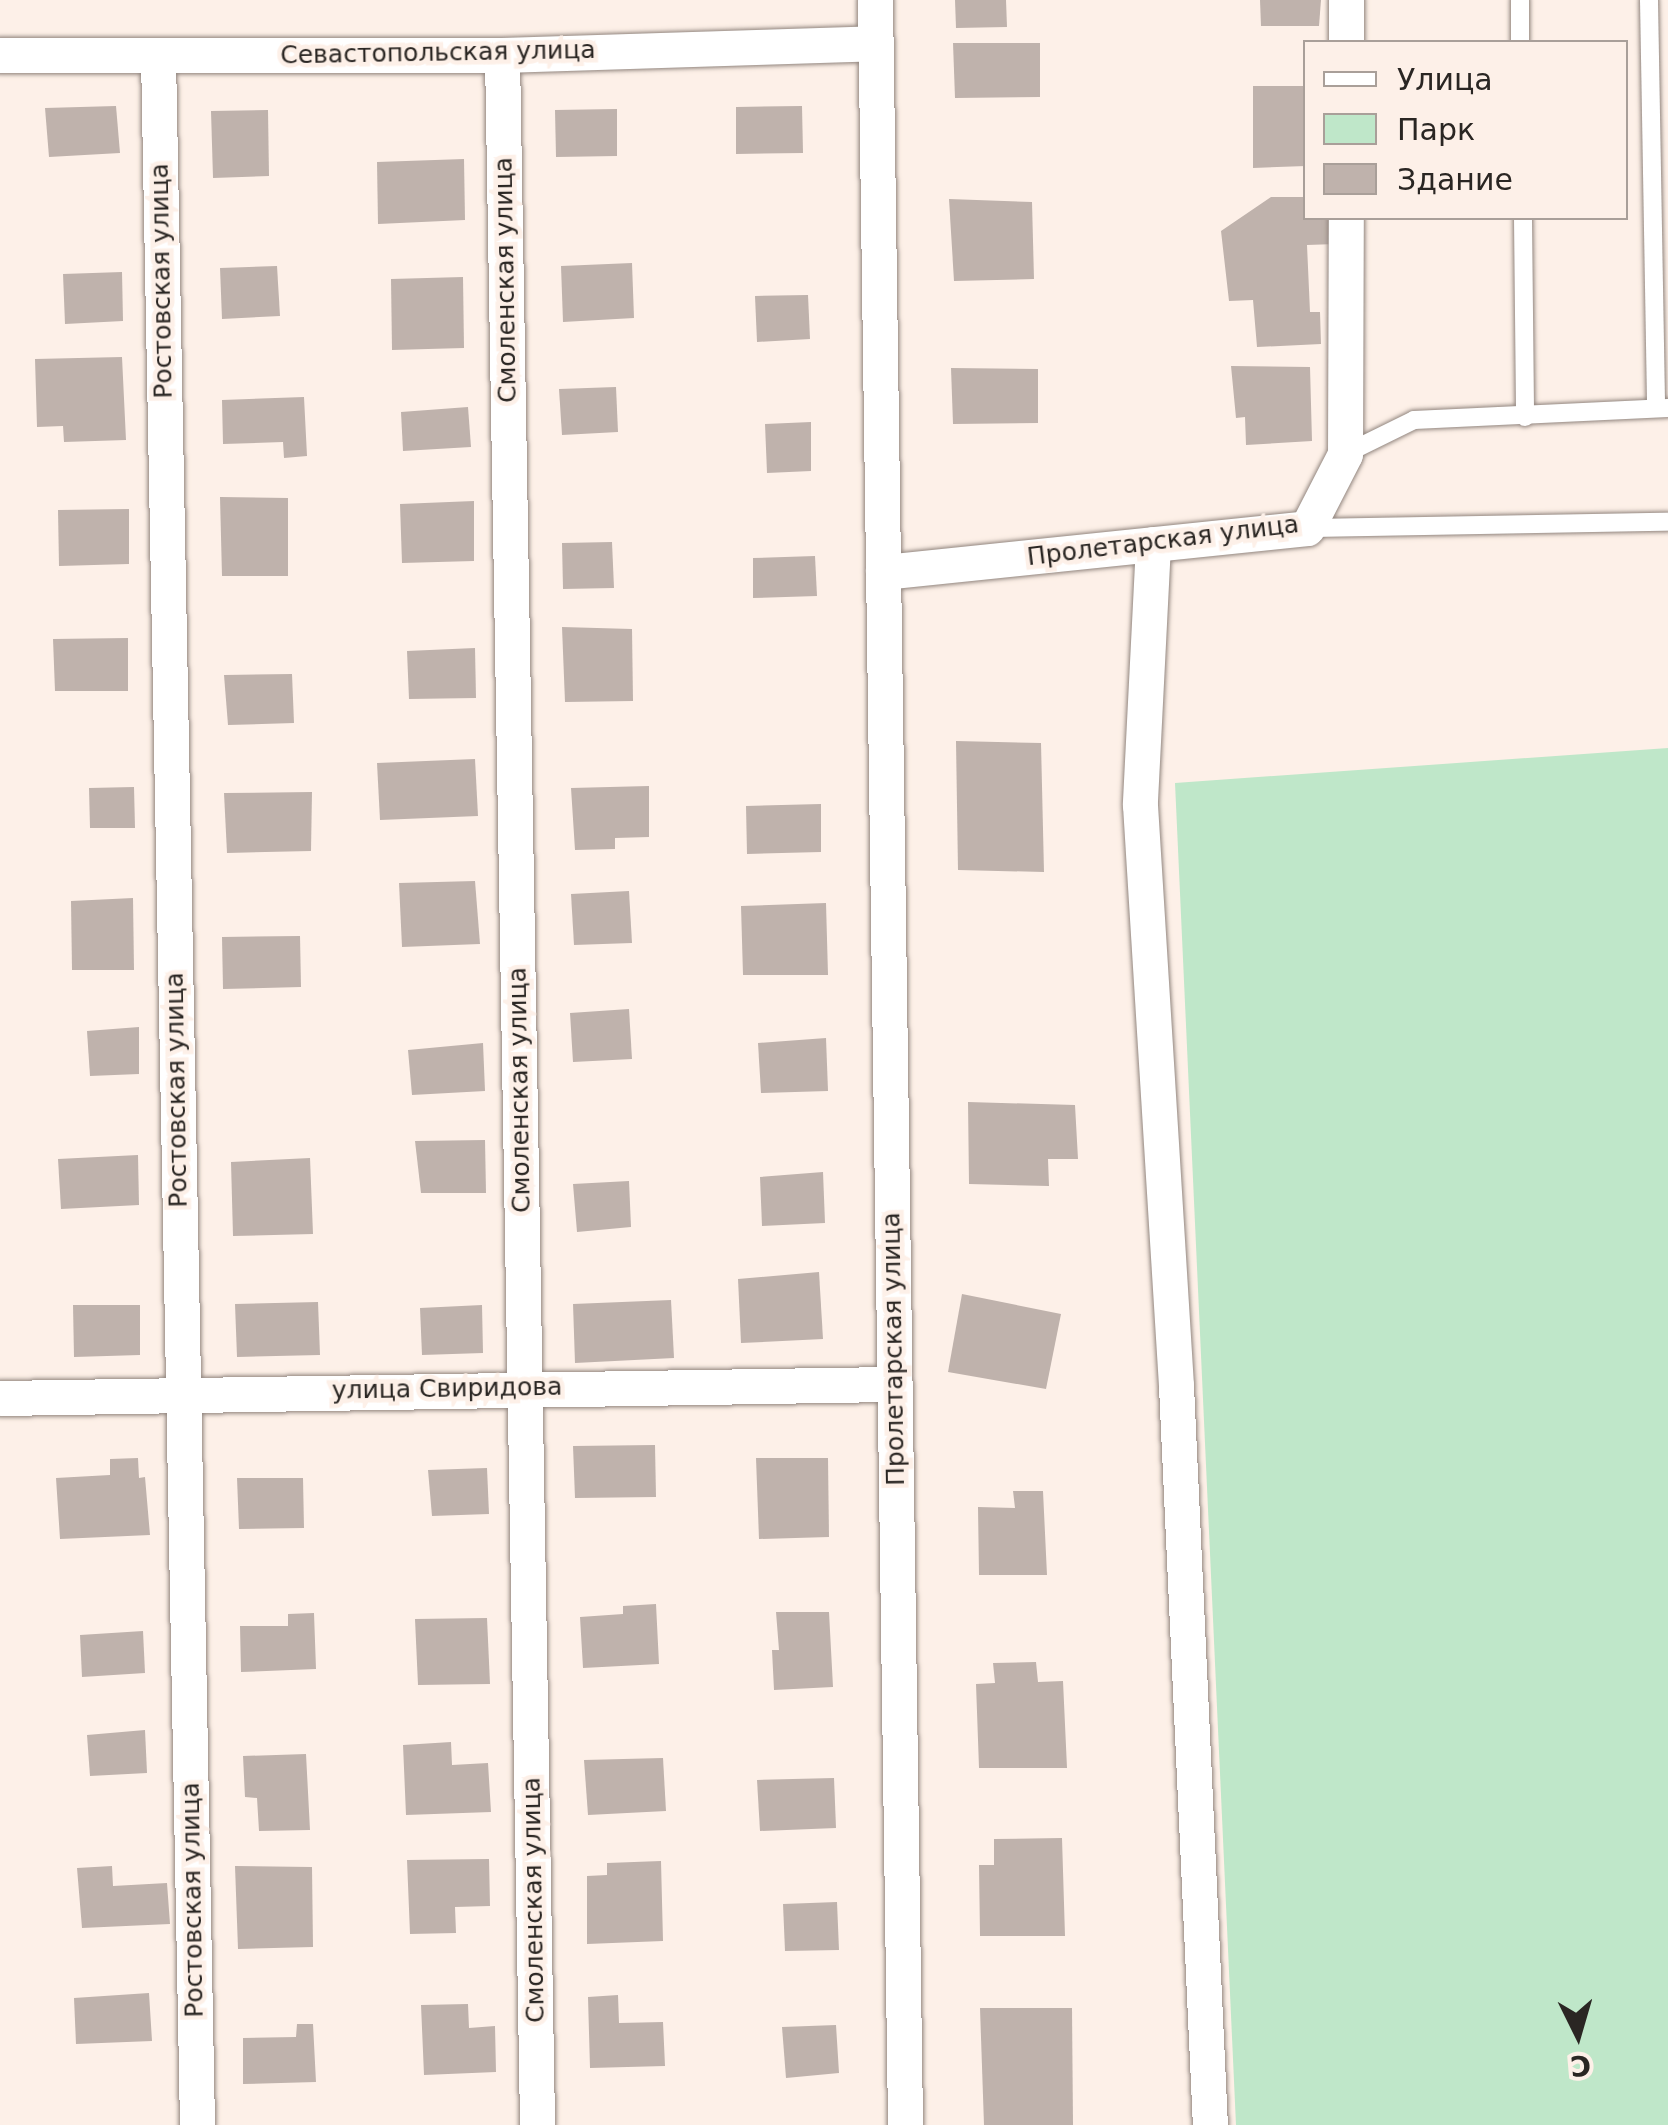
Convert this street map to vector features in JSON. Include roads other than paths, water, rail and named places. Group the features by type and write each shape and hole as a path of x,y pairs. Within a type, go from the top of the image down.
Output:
{"street":[{"name":"Пролетарская улица","path":"875,0 905,2125"},
{"path":"1346,0 1346,40"},
{"name":"Севастопольская улица","path":"0,55 502,54 876,44"},
{"name":"Смоленская улица","path":"502,54 538,2125"},
{"name":"Ростовская улица","path":"158,56 197,2125"},
{"name":"Пролетарская улица","path":"883,572 1307,528 1345,454 1346,220"},
{"path":"1153,544 1140,805 1176,1386 1210,2125"},
{"name":"улица Свиридова","path":"0,1398 894,1384"}],"lane":[{"path":"1520,0 1520,40"},
{"path":"1345,454 1414,420 1662,408 1649,0"},
{"path":"1522,220 1525,417"},
{"path":"1307,528 1668,522"}]}
